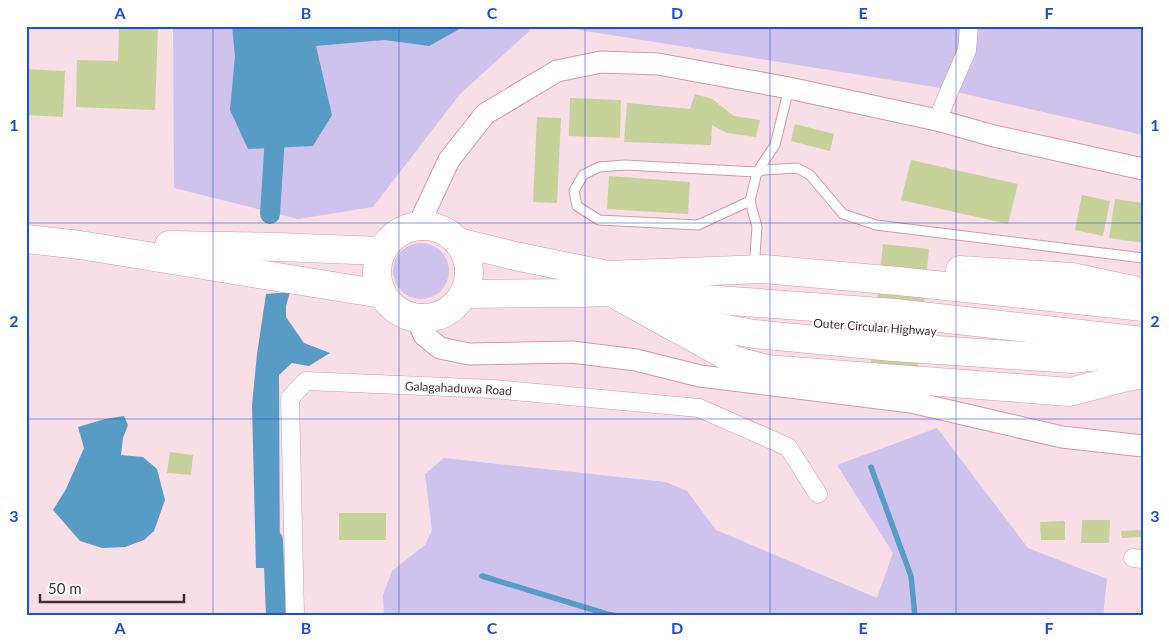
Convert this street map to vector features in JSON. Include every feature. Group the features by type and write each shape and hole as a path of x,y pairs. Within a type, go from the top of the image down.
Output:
{"main road":[{"path":"418,226 433,227 447,233 458,242 466,254 469,268 469,281 464,294 456,305 444,313 431,318 418,318 403,314 391,306 382,294 377,279 377,264 382,250 392,238 404,230 418,226"},
{"path":"26,239 80,244 382,294"},
{"path":"458,242 609,283 1143,340"},
{"path":"80,244 278,246 382,250"},
{"path":"464,294 581,293 609,283 765,253 899,265 1072,277 1143,292"},
{"path":"609,283 764,269 1143,306"},
{"path":"609,283 1143,316"},
{"path":"609,283 734,360 766,369 1070,392 1143,374"},
{"name":"Outer Circular Highway","path":"609,283 660,309 1143,350"},
{"path":"660,309 754,350 1052,377 1143,368"},
{"path":"694,323 754,334 893,347 1071,359 1143,350"}],"street":[{"path":"937,120 967,50 969,26"},
{"path":"418,226 448,160 485,114 557,71 601,62 658,64 789,88 937,120 994,136 1143,169"},
{"path":"418,318 424,335 440,348 469,354 572,352 636,360 700,376 911,402 1062,437 1143,446"},
{"name":"Galagahaduwa Road","path":"295,616 290,398 306,381 493,389 699,408 788,447 818,494"}],"lane":[{"path":"755,255 757,227 750,201 757,172 775,145 789,88"},
{"path":"750,201 698,226 599,220 577,206 574,191 583,175 599,167 625,165 757,172 797,168 810,175 843,214 876,225 1143,258"}],"shaded area":[{"path":"173,26 535,26 460,94 373,207 298,219 174,188"},
{"path":"555,26 1143,26 1143,135 935,87"},
{"path":"421,243 432,245 441,251 447,260 449,271 447,282 441,291 432,297 421,299 410,297 401,291 395,282 393,271 395,260 401,251 410,245"},
{"path":"937,428 1028,548 1107,579 1103,616 384,616 383,595 392,571 425,545 432,530 425,474 444,458 666,482 687,491 716,530 877,598 893,553 837,465"}],"water":[{"path":"232,26 465,26 429,46 384,40 316,46 332,115 313,146 248,149 230,110 235,56"},
{"path":"290,292 286,306 286,317 304,343 330,353 309,366 292,363 279,375 280,568 256,568 252,405 257,354 266,294"},
{"path":"124,416 128,425 123,438 121,455 143,457 157,469 165,500 154,531 144,540 125,547 102,548 80,541 53,510 66,489 84,448 78,427 105,419"}],"building":[{"path":"119,26 158,27 155,110 76,107 77,60 118,61"},
{"path":"26,69 65,71 63,117 26,115"},
{"path":"695,94 712,99 734,116 760,120 756,137 727,133 712,125 711,145 624,142 627,103 690,109"},
{"path":"570,98 621,100 620,138 569,136"},
{"path":"537,117 561,118 557,203 533,202"},
{"path":"795,124 834,134 830,151 791,141"},
{"path":"911,160 1018,184 1008,224 901,200"},
{"path":"609,176 690,182 688,214 607,209"},
{"path":"1082,195 1110,201 1103,236 1075,230"},
{"path":"1115,199 1143,203 1143,243 1109,238"},
{"path":"883,244 929,249 916,387 869,382"},
{"path":"170,452 193,455 191,475 167,473"},
{"path":"339,513 386,513 386,540 339,540"},
{"path":"1082,520 1110,520 1109,543 1081,543"},
{"path":"1065,521 1065,540 1041,540 1040,522"},
{"path":"1141,530 1141,537 1122,538 1121,531"}],"waterway":[{"path":"270,214 276,121"},
{"path":"871,467 911,576 915,616"},
{"path":"273,540 276,616"},
{"path":"482,576 617,616"}]}
